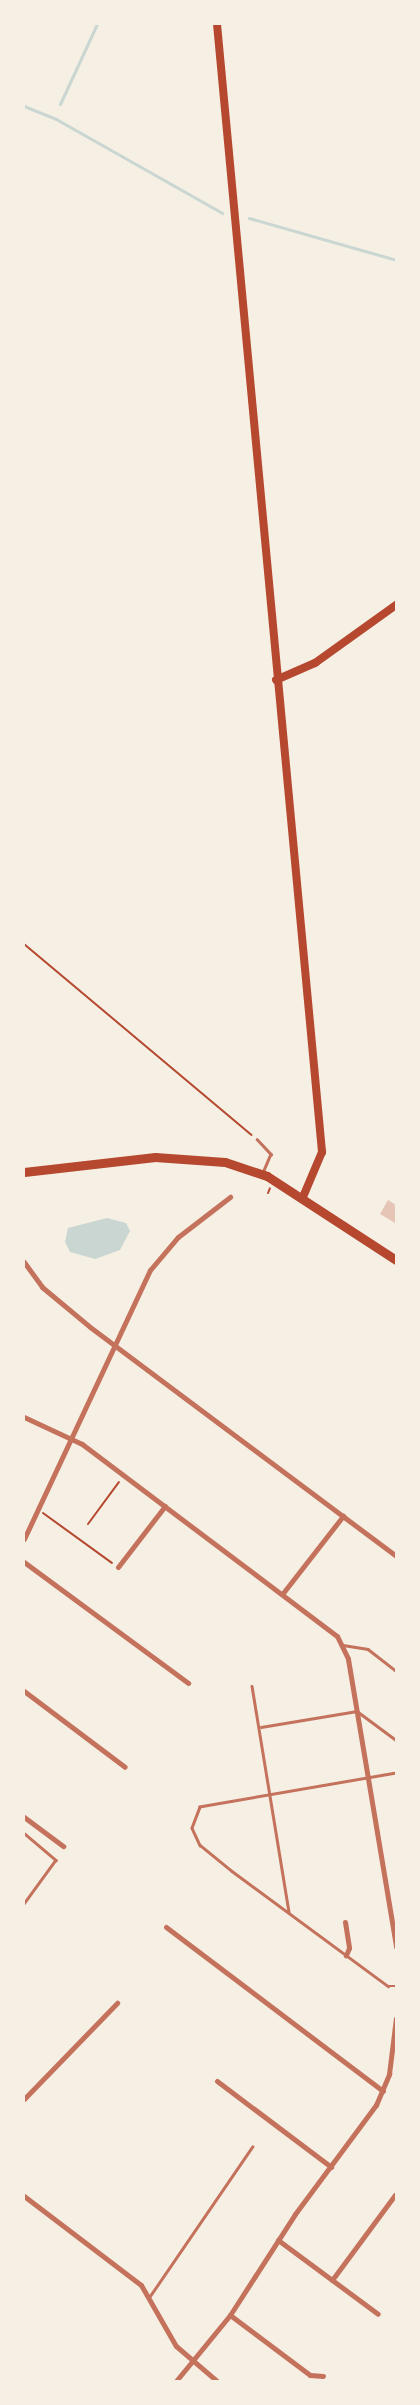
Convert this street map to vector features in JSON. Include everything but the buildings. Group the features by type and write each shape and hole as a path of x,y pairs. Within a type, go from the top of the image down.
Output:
{"main road":[{"path":"217,24 276,680 322,1152 303,1197"},
{"path":"276,680 316,663 396,605"},
{"path":"24,1172 178,1156 225,1162 263,1174 303,1197 396,1260"}],"street":[{"path":"24,1539 70,1437 162,1252 230,1197"},
{"path":"24,1262 42,1287 115,1345 396,1556"},
{"path":"24,1417 70,1437 124,1475 331,1630 343,1645 357,1711 396,1947"},
{"path":"118,1567 165,1506"},
{"path":"283,1593 343,1516"},
{"path":"24,1562 188,1683"},
{"path":"24,1692 125,1767"},
{"path":"24,1817 63,1846"},
{"path":"345,1922 349,1948 346,1954"},
{"path":"166,1927 383,2090"},
{"path":"24,2099 117,2003"},
{"path":"176,2381 230,2315 278,2240 331,2167 383,2090 395,2034 396,2018"},
{"path":"217,2081 331,2167"},
{"path":"24,2196 150,2296 168,2336 193,2361 217,2381"},
{"path":"332,2280 395,2196"},
{"path":"278,2240 378,2314"},
{"path":"230,2315 310,2375 323,2376"}],"lane":[{"path":"257,1139 271,1154 263,1174"},
{"path":"343,1645 368,1650 396,1671"},
{"path":"252,1686 261,1727 289,1912"},
{"path":"261,1727 357,1711 396,1740"},
{"path":"396,1773 200,1807 192,1828 200,1845 388,1986 396,1986"},
{"path":"24,1833 56,1860 24,1904"},
{"path":"150,2296 252,2147"}],"path":[{"path":"24,944 257,1139"},
{"path":"88,1524 124,1475"},
{"path":"42,1512 118,1567"}],"shaded area":[{"path":"107,1218 126,1223 130,1231 120,1250 95,1259 70,1252 65,1242 68,1228"}],"waterway":[{"path":"60,104 97,24"},
{"path":"24,106 56,119 222,213"},
{"path":"249,218 396,260"},
{"path":"386,2381 396,2381"}]}
